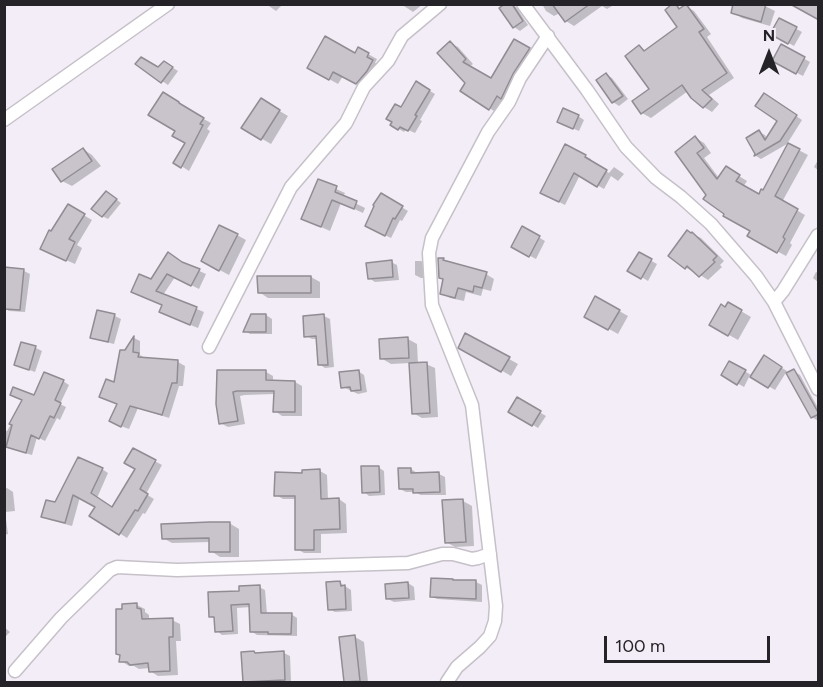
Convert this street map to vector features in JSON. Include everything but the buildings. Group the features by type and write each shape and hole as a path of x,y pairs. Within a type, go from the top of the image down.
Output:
{"street":[{"path":"4,120 168,4"},
{"path":"209,347 291,187 346,123 364,87 388,61 402,36 440,4"},
{"path":"523,4 626,147 656,178 711,224 756,276 774,302 819,389"},
{"path":"446,682 489,636 495,621 496,606 472,405 432,305 429,253 432,238 488,132 509,102 520,78 548,36"},
{"path":"774,302 819,235"},
{"path":"15,671 61,618 110,570 117,567 177,570 408,563 442,554 453,554 472,559 490,554"}]}
